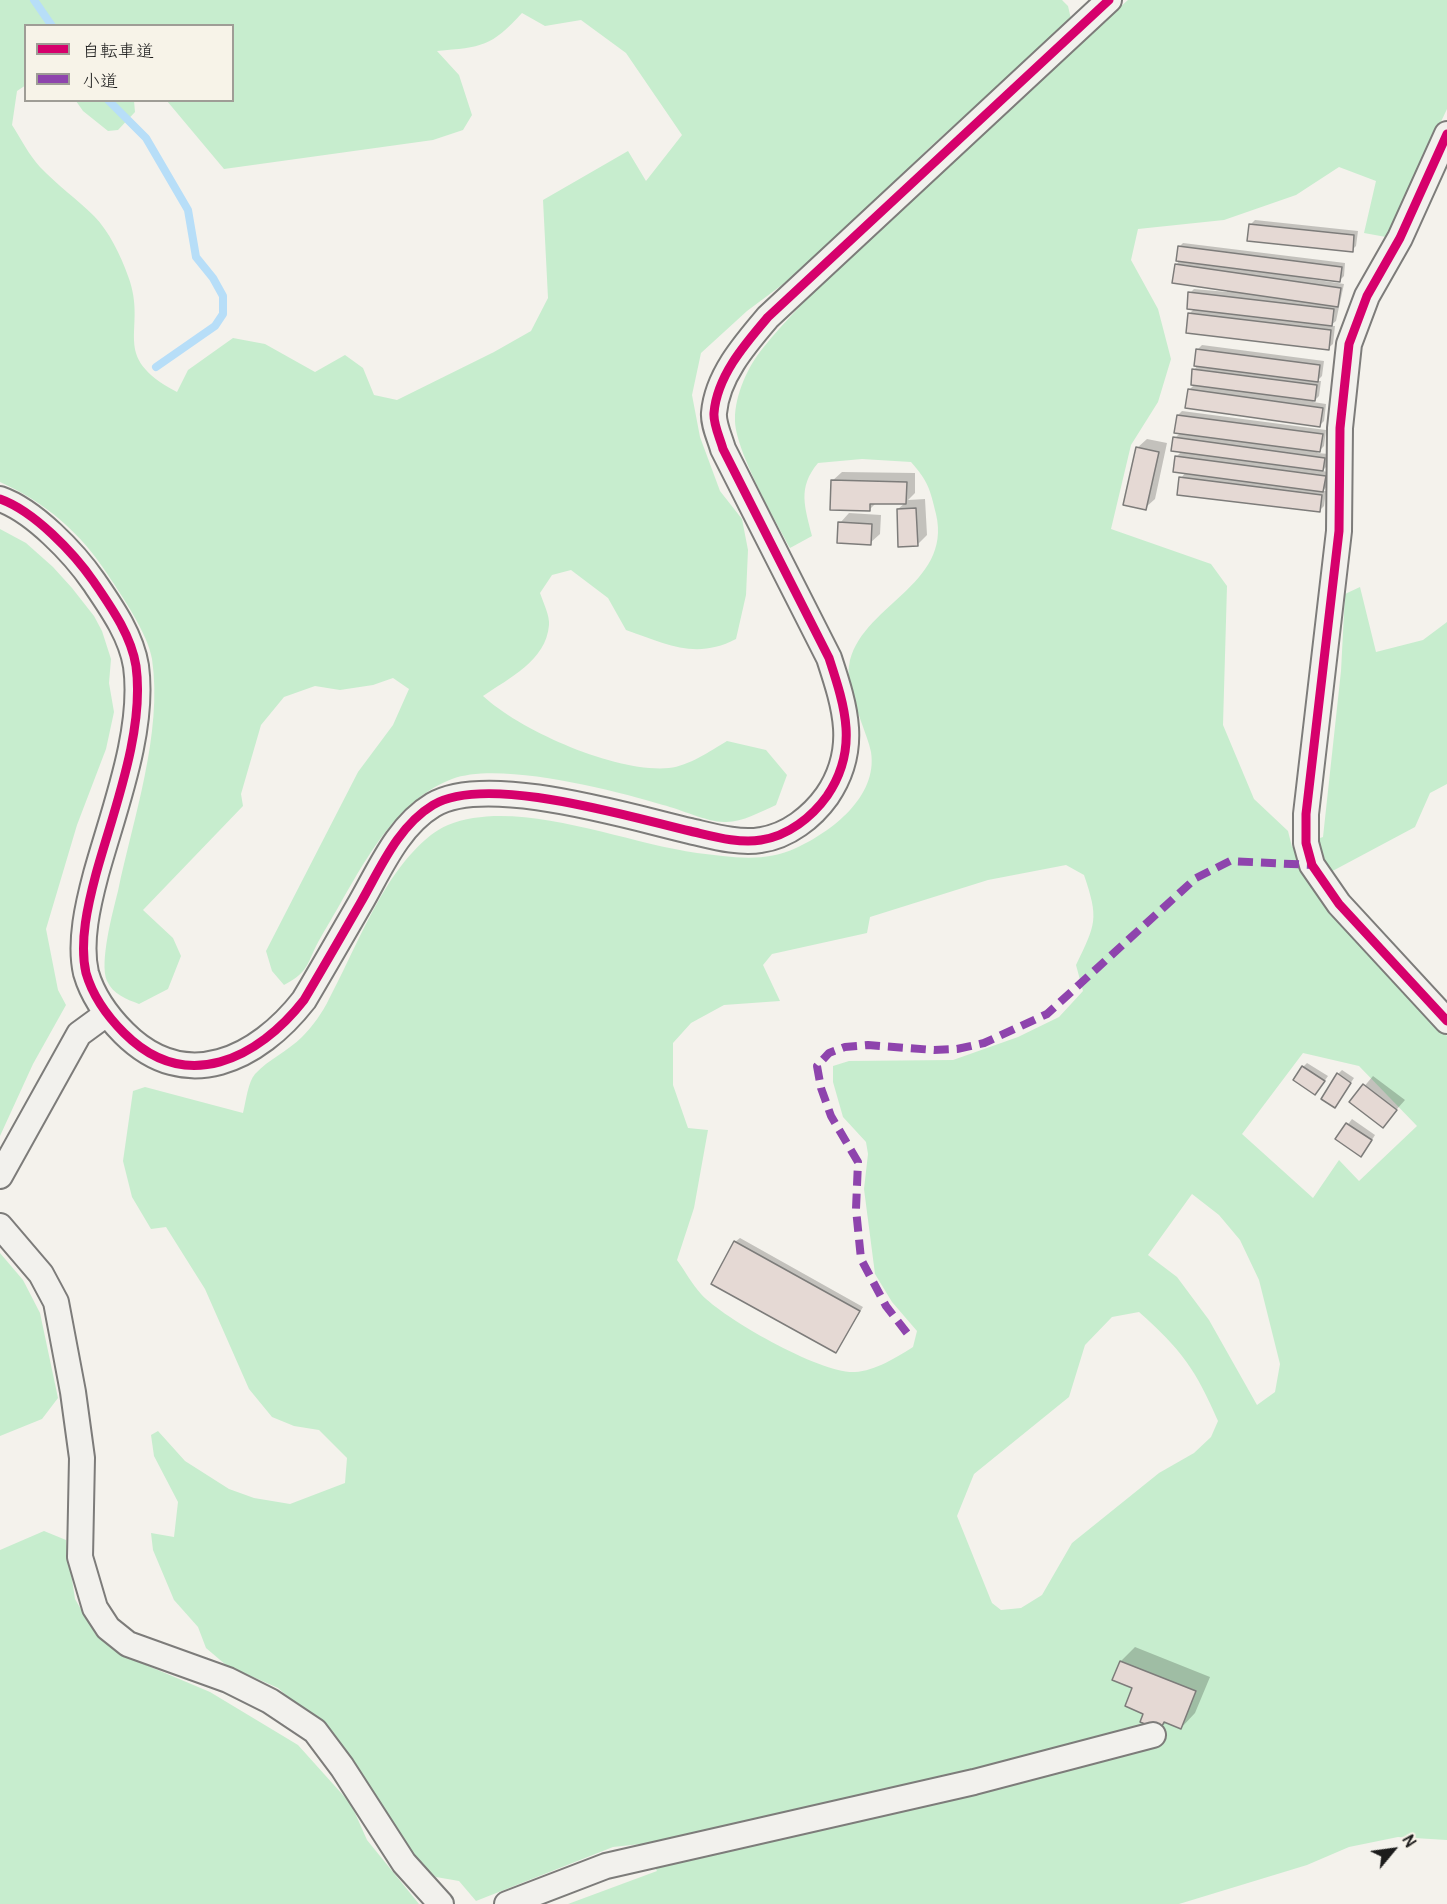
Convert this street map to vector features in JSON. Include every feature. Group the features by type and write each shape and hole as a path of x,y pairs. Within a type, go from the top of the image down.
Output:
{"street":[{"path":"0,499 39,523 83,565 118,616 136,665 138,700 128,756 90,896 85,936 86,972 105,1015 134,1044 160,1059 182,1065 204,1066 226,1061 254,1048 286,1024 304,1000 400,835 433,805 457,796 488,793 560,801 727,839 761,840 791,829 816,811 830,791 845,757 848,729 841,694 829,658 723,449 714,415 719,390 748,339 768,317 1109,0"},
{"path":"1447,134 1400,238 1367,296 1349,344 1340,428 1339,531 1306,814 1306,843 1312,865 1339,904 1447,1021"},
{"path":"0,1176 79,1034 105,1015"},
{"path":"0,1226 41,1274 56,1302 73,1392 82,1458 80,1557 94,1608 108,1628 128,1644 228,1680 270,1701 315,1731 342,1767 404,1863 441,1904"},
{"path":"507,1904 606,1866 974,1782 1153,1735"}],"green space":[{"path":"0,0 1062,0 1068,6 1071,19 930,147 810,264 747,311 701,353 692,395 700,437 720,491 742,519 748,550 746,595 736,639 708,648 681,648 626,630 608,598 571,570 552,575 540,593 549,621 541,649 525,667 483,696 521,723 545,735 570,747 623,764 647,768 677,767 699,758 727,741 766,750 787,775 776,805 757,814 737,821 717,821 616,792 527,775 473,774 452,779 429,791 409,806 391,825 361,869 304,970 284,985 272,971 266,951 358,772 393,725 409,689 393,678 373,685 340,690 315,686 284,697 261,725 241,794 243,806 143,910 173,938 181,956 168,989 139,1004 129,1000 116,993 110,986 105,973 105,962 110,924 150,746 154,687 150,649 127,604 86,546 61,520 0,482","holes":["522,13 545,26 581,20 626,53 682,135 646,181 628,151 543,200 548,298 531,331 397,400 374,395 363,368 345,355 315,372 265,344 233,338 188,370 177,392 156,379 143,366 136,354 133,295 128,276 114,244 94,216 40,167 12,125 17,91 24,86 24,24 234,24 234,102 168,102 224,169 433,140 463,130 472,115 459,75 437,51 485,43 502,33"]},
{"path":"1128,0 1447,0 1447,109 1386,237 1364,233 1376,181 1339,167 1296,195 1224,220 1138,229 1131,260 1158,309 1171,359 1158,402 1131,445 1111,529 1211,564 1227,586 1223,725 1254,799 1288,831 1292,847 1323,837 1341,671 1345,594 1360,587 1376,652 1423,640 1447,622 1447,784 1430,793 1415,827 1310,883 1352,938 1447,1036 1447,1840 1398,1837 1349,1847 1307,1865 1179,1904 568,1904 657,1871 641,1844 613,1847 476,1901 459,1881 436,1877 417,1860 326,1731 278,1688 226,1665 206,1648 198,1627 174,1600 153,1550 151,1533 174,1537 178,1502 154,1456 151,1435 158,1431 185,1461 229,1489 254,1498 290,1504 345,1483 347,1458 319,1430 294,1426 272,1417 249,1389 205,1289 166,1227 151,1229 132,1197 123,1161 133,1091 145,1087 243,1113 249,1087 255,1074 302,1037 327,1004 373,911 407,858 422,842 448,825 476,818 506,816 538,819 697,853 760,857 784,853 810,841 849,811 860,798 867,784 871,768 871,752 850,688 849,666 856,645 869,627 918,578 931,560 938,539 934,505 925,480 911,462 862,459 818,463 807,481 804,498 812,536 790,548 756,484 741,447 736,432 737,400 752,363 781,327 818,288","holes":["1066,865 1084,875 1092,902 1093,921 1088,940 1076,965 1083,991 1059,1017 1018,1037 953,1060 849,1061 833,1066 833,1082 843,1117 866,1142 868,1154 864,1189 875,1274 892,1302 917,1331 913,1347 870,1369 855,1372 820,1364 774,1343 713,1305 701,1294 677,1260 694,1208 708,1130 688,1128 673,1085 673,1043 691,1023 724,1005 780,1001 763,965 772,954 867,933 870,917 988,880","1303,1053 1359,1066 1417,1126 1359,1181 1339,1160 1313,1198 1242,1134","1192,1194 1219,1215 1240,1240 1259,1280 1280,1364 1275,1392 1257,1405 1209,1320 1177,1277 1148,1255","1139,1312 1154,1325 1186,1361 1218,1421 1211,1437 1194,1453 1159,1473 1072,1543 1042,1595 1021,1608 1001,1610 992,1603 957,1516 974,1474 1069,1397 1085,1345 1112,1317"]},
{"path":"77,102 134,102 135,112 118,130 108,131 83,111"},
{"path":"0,529 26,543 53,567 94,616 102,631 111,659 109,683 114,712 106,749 77,825 46,929 58,990 66,1005 33,1064 0,1136"},
{"path":"0,1253 23,1280 40,1313 58,1398 42,1419 0,1436"},
{"path":"44,1531 66,1540 75,1599 96,1635 120,1654 210,1692 298,1745 351,1804 367,1840 419,1904 0,1904 0,1550"}],"building":[{"path":"1249,224 1354,235 1353,252 1247,241"},
{"path":"1178,246 1342,267 1340,282 1176,261"},
{"path":"1175,264 1341,288 1338,307 1172,283"},
{"path":"1188,292 1334,309 1332,326 1187,309"},
{"path":"1188,313 1331,330 1329,350 1186,333"},
{"path":"1196,349 1320,365 1318,382 1194,366"},
{"path":"1192,369 1317,385 1315,401 1191,385"},
{"path":"1188,389 1323,408 1320,427 1185,408"},
{"path":"1177,415 1323,434 1320,452 1174,433"},
{"path":"1173,437 1325,458 1323,471 1171,451"},
{"path":"1136,447 1159,452 1146,510 1123,505"},
{"path":"1175,456 1326,476 1323,492 1173,472"},
{"path":"1179,477 1322,495 1320,512 1177,495"},
{"path":"831,480 907,482 906,504 870,504 870,511 830,510"},
{"path":"916,508 918,546 898,547 897,509"},
{"path":"838,522 872,524 871,545 837,543"},
{"path":"1302,1066 1325,1081 1315,1095 1293,1080"},
{"path":"1337,1073 1351,1083 1335,1108 1321,1099"},
{"path":"1363,1084 1397,1110 1383,1128 1349,1102"},
{"path":"1346,1123 1372,1140 1361,1157 1335,1139"},
{"path":"734,1241 860,1311 836,1353 711,1284"},
{"path":"1120,1661 1196,1691 1181,1729 1164,1722 1160,1730 1140,1722 1143,1714 1125,1706 1132,1688 1112,1680"}],"waterway":[{"path":"34,0 51,24"},
{"path":"110,102 146,138 188,210 196,257 213,278 223,296 223,314 215,326 156,367"}],"marked path":[{"path":"907,1333 886,1306 861,1259 856,1209 858,1162 831,1116 821,1088 817,1066 829,1053 845,1047 868,1045 934,1050 957,1049 984,1043 1047,1014 1196,878 1230,861 1312,865"}],"cycle path":[{"path":"0,499 39,523 76,558 113,611 130,643 136,666 138,691 132,744 90,898 83,949 86,973 101,1006 124,1033 148,1052 172,1062 196,1065 220,1062 243,1053 265,1039 286,1021 304,1000 400,836 410,824 433,805 457,796 522,795 596,808 690,831 744,841 771,838 790,830 814,811 827,796 837,779 846,745 844,711 829,658 723,449 714,417 720,386 734,361 768,317 1109,0"},
{"path":"1447,134 1400,238 1367,296 1349,344 1340,428 1339,531 1306,814 1306,843 1312,865 1339,904 1447,1021"}]}
